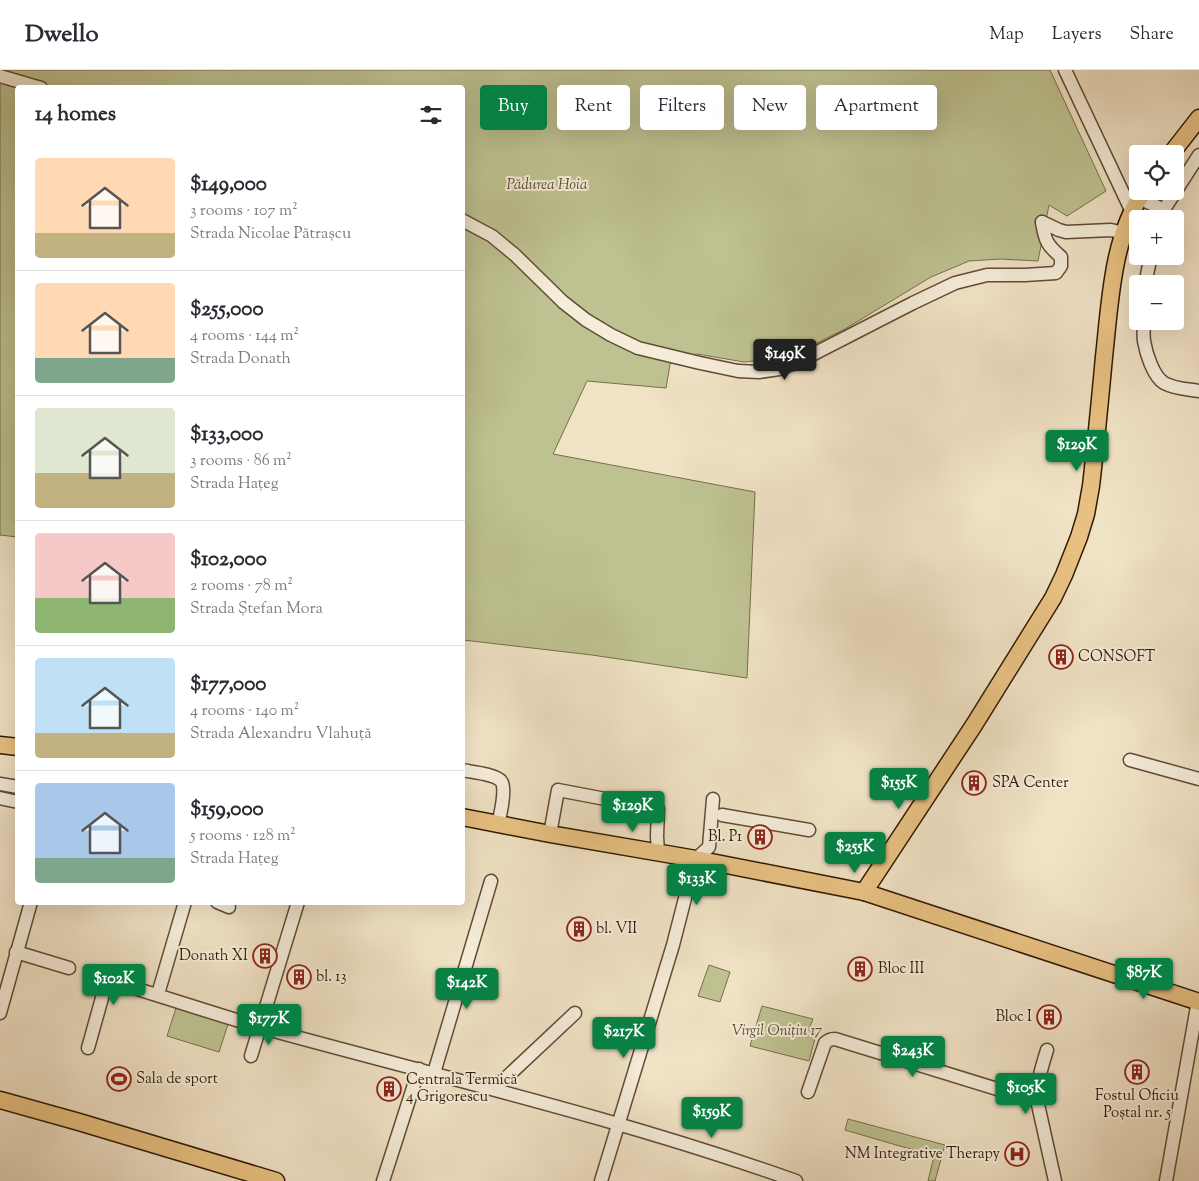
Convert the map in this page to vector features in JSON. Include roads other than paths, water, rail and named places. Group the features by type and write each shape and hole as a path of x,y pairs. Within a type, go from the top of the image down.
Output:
{"main road":[{"path":"1178,145 1199,118"},
{"path":"864,892 1016,658 1053,598 1070,562 1086,514 1091,486 1112,286 1124,233 1138,200"},
{"path":"0,745 15,747"},
{"path":"465,818 696,859 864,892 1198,1001"},
{"path":"0,1100 276,1181"}],"street":[{"path":"1065,70 1129,184"},
{"path":"0,76 31,85"},
{"path":"1167,210 1199,154"},
{"path":"1138,200 1161,210"},
{"path":"465,222 492,236 515,255 563,302 586,320 611,335 638,348 738,371 759,372 779,369 796,363 955,283 987,275 1056,273 1061,266 1061,257 1050,247 1044,237 1042,222 1066,232 1111,230 1124,233"},
{"path":"1144,330 1146,352 1157,376 1163,382 1170,385 1199,391"},
{"path":"1130,760 1199,779"},
{"path":"465,771 492,776 501,781 504,786 498,824"},
{"path":"0,784 15,786"},
{"path":"550,834 558,790 658,809 658,853"},
{"path":"0,798 15,801"},
{"path":"601,1181 673,945 696,859 709,847 713,800"},
{"path":"722,815 809,830"},
{"path":"434,1073 491,881"},
{"path":"0,1013 30,905"},
{"path":"158,994 184,905"},
{"path":"251,1056 297,905"},
{"path":"16,952 69,968"},
{"path":"88,1048 107,980 158,994 260,1027 619,1124 774,1177 796,1181"},
{"path":"1166,1181 1198,1001"},
{"path":"494,1089 575,1013"},
{"path":"808,1092 825,1043 827,1040 835,1039 1037,1100"},
{"path":"1047,1050 1037,1088 1037,1100 1055,1181"},
{"path":"383,1181 419,1069"}],"place":[{"name":"CONSOFT","path":"1061,657"},
{"name":"SPA Center","path":"974,783"},
{"name":"Bl. P1","path":"760,837"},
{"name":"bl. VII","path":"579,929"},
{"name":"Donath XI","path":"265,956"},
{"name":"Bloc III","path":"860,969"},
{"name":"bl. 13","path":"299,977"},
{"name":"Bloc I","path":"1049,1017"},
{"name":"Fostul Oficiu Poștal nr. 5","path":"1137,1072"},
{"name":"Sala de sport","path":"119,1079"},
{"name":"Centrala Termică 4 Grigorescu","path":"389,1089"},
{"name":"NM Integrative Therapy","path":"1017,1154"}],"park label":[{"name":"Pădurea Hoia","path":"547,185"},
{"name":"Virgil Onițiu 17","path":"777,1031"}]}
